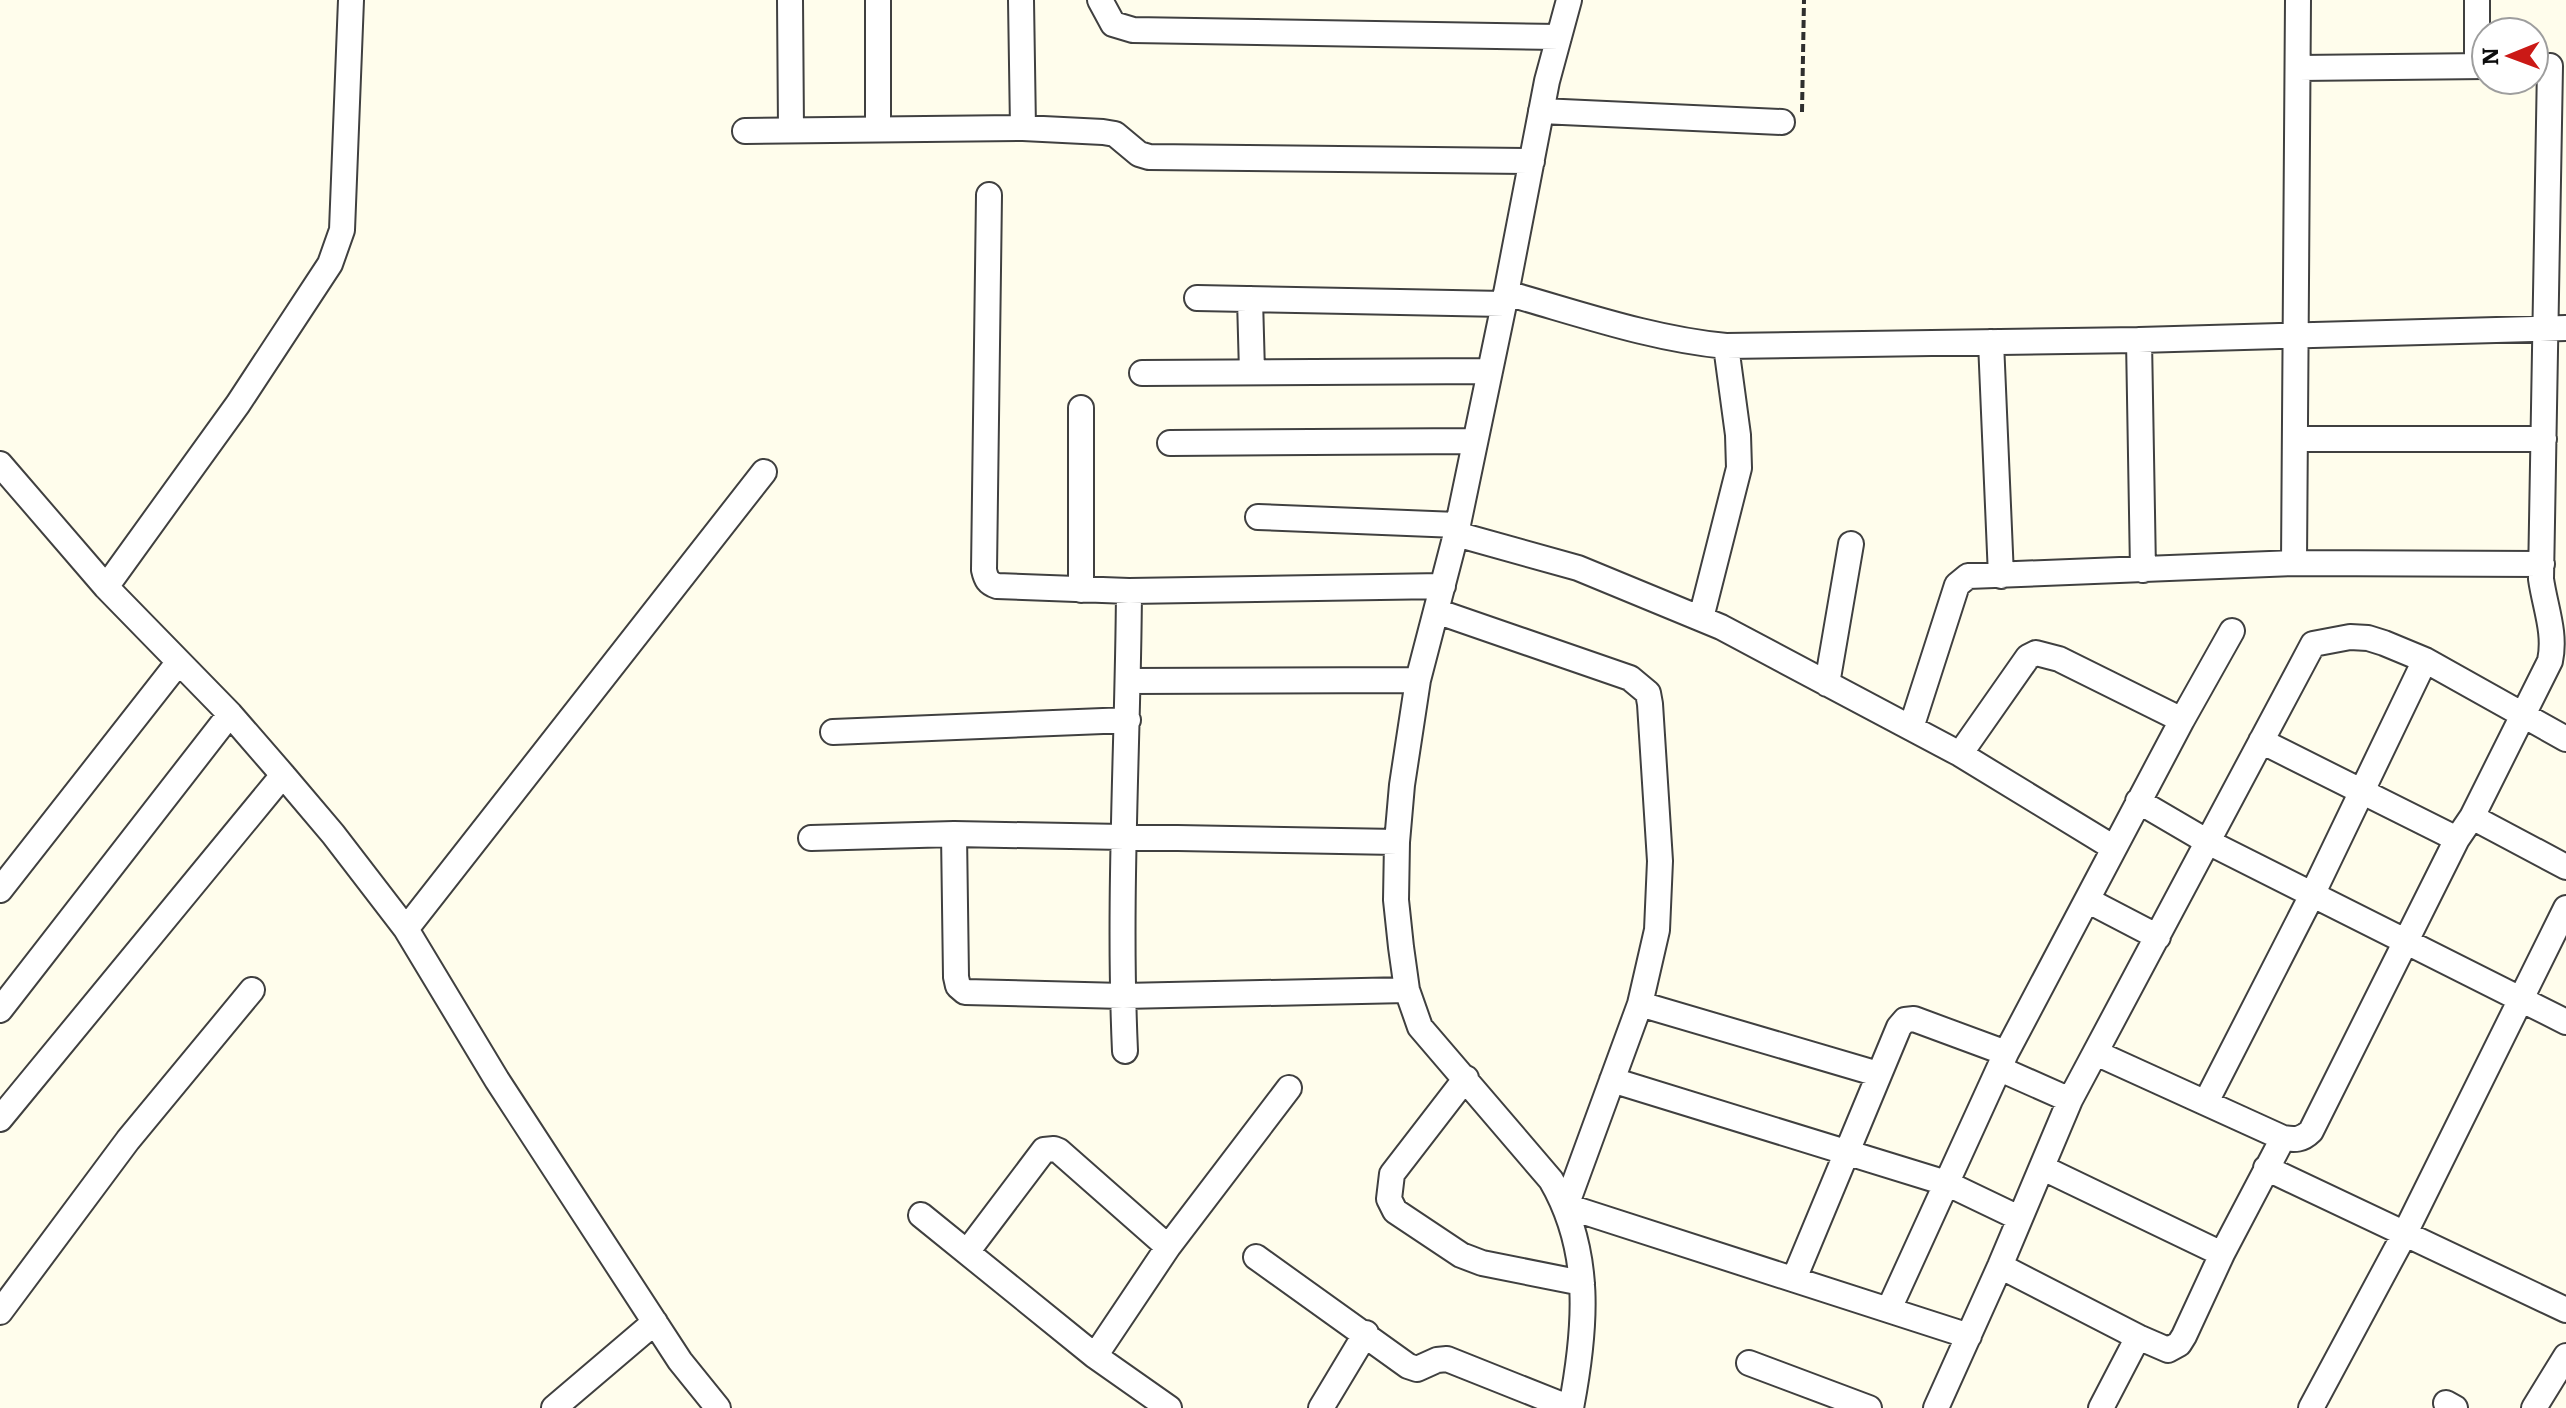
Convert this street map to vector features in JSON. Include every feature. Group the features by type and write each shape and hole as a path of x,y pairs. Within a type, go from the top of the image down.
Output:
{"street":[{"path":"106,587 238,404 338,247 344,212 351,0"},
{"path":"790,0 791,129"},
{"path":"878,0 878,129"},
{"path":"1021,0 1023,128"},
{"path":"1100,0 1113,24 1133,30 1559,37"},
{"path":"1256,1257 1408,1366 1417,1369 1447,1359 1570,1408 1583,1335 1582,1283 1576,1234 1566,1206 1544,1170 1420,1027 1407,990 1396,900 1402,785 1418,680 1456,530 1541,111 1569,0"},
{"path":"2294,563 2298,0"},
{"path":"2299,68 2470,66"},
{"path":"2096,1053 2283,1138 2300,1139 2311,1131 2550,661 2552,629 2544,598 2542,564 2544,439 2556,328 2550,66"},
{"path":"1541,111 1782,122"},
{"path":"745,131 1023,128 1115,134 1139,154 1149,157 1532,161"},
{"path":"989,195 986,580 997,586 1129,591 1443,586"},
{"path":"1197,298 1505,298 1692,343 1726,346 2139,340 2556,328"},
{"path":"1250,299 1252,372"},
{"path":"2139,340 2143,570"},
{"path":"1991,342 2001,576"},
{"path":"1701,618 1739,468 1739,443 1726,346"},
{"path":"1142,373 1490,371"},
{"path":"1081,408 1081,590"},
{"path":"2295,439 2544,439"},
{"path":"1170,443 1475,441"},
{"path":"406,929 764,472"},
{"path":"3,475 178,663 230,714 333,834 406,929 497,1080 680,1361 718,1408"},
{"path":"1258,517 1456,530 1578,568 1701,618 1960,754 2114,848"},
{"path":"1827,684 1851,544"},
{"path":"1911,728 1957,585 1968,576 2294,563 2542,564"},
{"path":"1125,1051 1123,836 1129,591"},
{"path":"1436,611 1630,678 1648,693 1653,722 1660,899 1657,930 1640,1004 1566,1206"},
{"path":"1889,1309 2003,1061 2138,801 2232,631"},
{"path":"1936,1408 2070,1100 2313,644 2350,637 2368,638 2425,660 2566,739"},
{"path":"1960,754 2028,657 2036,653 2059,659 2182,720"},
{"path":"2206,1102 2312,895 2425,660"},
{"path":"0,890 178,663"},
{"path":"1128,681 1418,680"},
{"path":"0,1010 230,714"},
{"path":"833,732 1128,720"},
{"path":"2261,741 2457,839"},
{"path":"0,1119 283,775"},
{"path":"2138,801 2208,842 2566,1022"},
{"path":"2472,817 2566,867"},
{"path":"811,838 954,834 1397,842"},
{"path":"954,834 958,986 965,992 1123,996 1407,990"},
{"path":"2087,900 2158,937"},
{"path":"2311,1408 2404,1235 2566,908"},
{"path":"0,1312 128,1140 252,990"},
{"path":"1640,1004 1878,1074"},
{"path":"1794,1279 1878,1074 1905,1020 1914,1019 2003,1061 2070,1100"},
{"path":"1466,1078 1392,1174 1389,1199 1395,1211 1461,1255 1482,1263 1582,1283"},
{"path":"1612,1080 1946,1183 2019,1218"},
{"path":"1095,1356 1168,1247 1289,1088"},
{"path":"2000,1266 2168,1350 2179,1344 2283,1138"},
{"path":"967,1252 1044,1150 1054,1149 1168,1247"},
{"path":"2043,1168 2222,1254"},
{"path":"2266,1168 2566,1310"},
{"path":"1566,1206 1969,1336"},
{"path":"921,1215 1095,1356 1169,1408"},
{"path":"554,1408 655,1322"},
{"path":"1321,1408 1366,1333"},
{"path":"2101,1408 2138,1337"},
{"path":"2534,1408 2566,1356"},
{"path":"1749,1363 1869,1408"}],"path":[{"path":"1782,122 1794,122 1802,116 1804,105 1804,0"}]}
